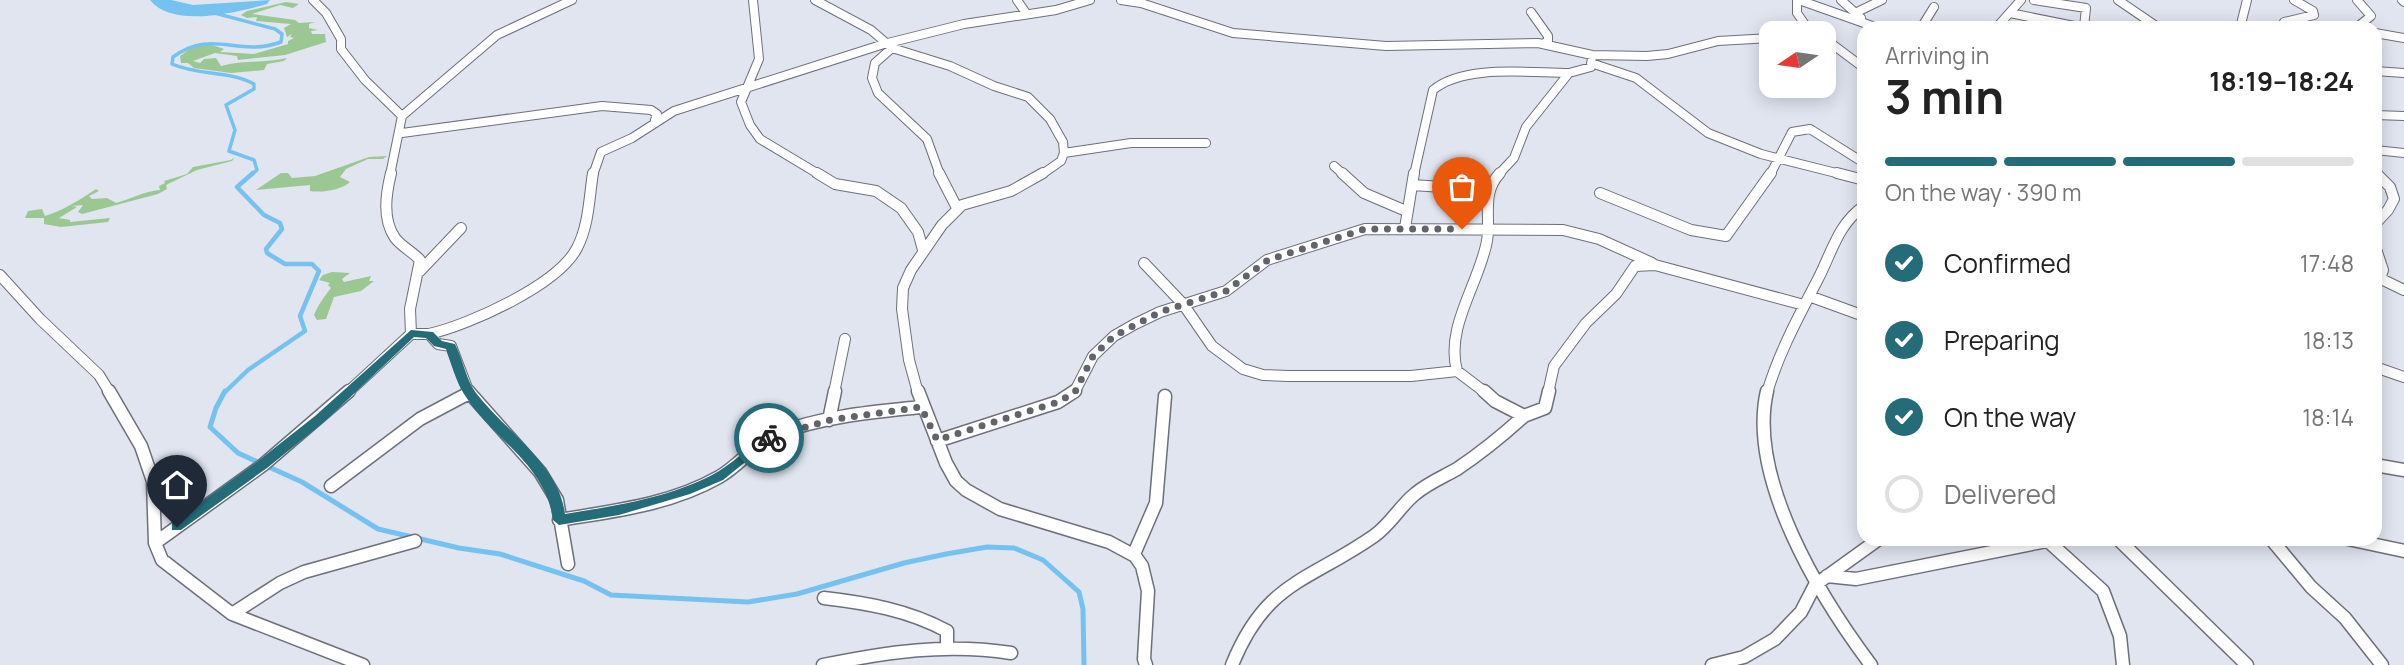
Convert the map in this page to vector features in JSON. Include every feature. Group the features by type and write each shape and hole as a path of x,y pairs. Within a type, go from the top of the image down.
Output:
{"street":[{"path":"313,0 326,13 341,39 341,49 357,70 402,116 402,133 391,169 384,208 394,237 420,260 410,309 411,334"},
{"path":"402,116 497,35 572,0"},
{"path":"753,0 751,19 760,45 759,57 755,76 742,106 750,125 760,139 841,187 883,194 905,213 918,232 923,250"},
{"path":"815,0 872,30 888,46 950,66 994,86 1028,97 1050,119 1063,142 1064,153 1061,161 1011,191 975,200 957,208 923,250 904,286 903,311 909,359 921,407 957,482 984,503 1110,543 1135,554 1147,574 1146,665"},
{"path":"1017,0 1026,13"},
{"path":"402,133 602,107 653,115 679,110 964,24 1056,10 1090,0"},
{"path":"1121,0 1141,3 1233,33 1386,46 1544,44 1591,59 1636,78 1708,133 1780,159 1857,178"},
{"path":"1803,21 1797,13 1798,0 1860,21"},
{"path":"1840,0 1864,21"},
{"path":"1855,13 1882,0"},
{"path":"2003,21 2019,0"},
{"path":"2034,0 2086,8 2085,21"},
{"path":"2118,0 2148,21"},
{"path":"2242,21 2247,0"},
{"path":"2288,21 2314,15 2314,11 2294,0"},
{"path":"2357,0 2371,16 2365,21"},
{"path":"1925,21 1934,7"},
{"path":"1531,12 1548,36 1548,41 1544,44"},
{"path":"2010,13 2049,21"},
{"path":"2382,34 2404,38"},
{"path":"1591,59 1658,55 1718,41 1759,39"},
{"path":"1836,45 1857,62"},
{"path":"888,46 875,63 872,78 883,98 927,139 934,164 957,208"},
{"path":"1405,228 1406,211 1436,84 1452,77 1490,74 1569,74 1589,68 1591,59"},
{"path":"2382,71 2404,73"},
{"path":"1457,371 1452,352 1487,240 1486,204 1493,179 1514,158 1526,127 1569,74"},
{"path":"155,542 263,465 319,419 411,334 429,334 464,326 501,310 568,261 576,251 584,231 598,156 607,148 632,137 653,115"},
{"path":"2382,115 2404,116"},
{"path":"1600,193 1691,230 1726,236 1744,217 1780,159 1792,132 1810,128 1857,158"},
{"path":"1064,153 1131,143 1206,143"},
{"path":"2382,151 2404,153"},
{"path":"1334,166 1364,193 1406,211"},
{"path":"2382,179 2391,188 2399,207 2382,219"},
{"path":"1412,186 1490,190"},
{"path":"1857,210 1840,229 1827,262 1777,362 1768,392 1762,429 1767,459 1781,505 1821,581 1871,665"},
{"path":"419,273 461,228"},
{"path":"937,440 1058,402 1075,392 1093,356 1114,336 1160,312 1226,291 1268,260 1286,252 1365,229 1563,230 1599,239 1655,265 1857,314"},
{"path":"1144,263 1183,304 1212,346 1244,369 1263,375 1411,376 1457,371 1468,377 1495,401 1524,416"},
{"path":"1233,665 1241,638 1264,607 1311,571 1375,535 1396,518 1413,495 1493,444 1524,416 1545,408 1554,366 1586,323 1616,293 1635,266 1655,265"},
{"path":"0,275 40,319 99,375 141,446 153,481 155,542 162,560 232,614 363,665"},
{"path":"2382,280 2404,290"},
{"path":"464,326 452,338 450,346 469,393 540,472 557,499 568,564"},
{"path":"429,334 438,344 450,346"},
{"path":"830,420 845,339"},
{"path":"2382,369 2404,377"},
{"path":"331,486 420,419 469,393"},
{"path":"1135,554 1156,503 1165,396"},
{"path":"559,520 631,507 685,491 718,477 778,433 830,420 921,407"},
{"path":"2382,466 2404,470"},
{"path":"232,614 280,583 304,572 415,541"},
{"path":"1712,665 1744,657 1775,639 1801,612 1821,581 1869,546"},
{"path":"1821,581 1856,579 2016,546"},
{"path":"2059,546 2103,591 2120,636 2123,665"},
{"path":"2125,546 2246,665"},
{"path":"2277,546 2311,587 2345,618 2382,665"},
{"path":"2381,546 2404,551"},
{"path":"824,598 882,605 934,623 947,631 947,645"},
{"path":"823,665 887,651 947,645 1011,653"}],"green space":[{"path":"286,2 299,4 293,8 280,5 252,14 295,20 299,23 315,22 309,24 309,28 318,30 311,31 312,34 325,34 326,42 285,55 238,60 237,56 215,53 193,61 200,63 204,59 216,58 221,66 287,58 267,64 264,70 231,73 194,68 188,63 181,63 180,56 200,44 224,49 220,52 254,54 288,44 288,41 294,38 290,37 292,34 287,37 284,28 291,24 256,21 257,17 247,18 241,15 247,11"},
{"path":"387,156 383,159 368,159 346,169 340,177 350,182 337,189 310,191 310,185 256,190 281,173 288,173 292,178 315,176 369,157"},
{"path":"235,157 232,161 197,170 166,185 167,189 158,194 82,214 78,212 83,205 72,206 77,207 59,218 70,222 110,218 108,222 61,227 44,224 44,218 25,218 28,211 42,209 45,216 52,214 96,189 99,191 89,196 92,199 107,198 116,203 160,190 159,186 165,183 164,181 187,174 193,167"},
{"path":"332,272 350,273 342,279 344,282 371,276 369,281 374,281 361,291 334,297 326,319 317,320 315,312 331,288 328,285 330,283 319,280 323,275"}],"waterway":[{"path":"159,0 167,6 193,11 238,6 261,0"},
{"path":"207,11 275,29 282,34 281,42 265,46 201,45 173,57 172,64 182,68 234,77 254,84 254,89 226,105 235,130 229,151 254,160 257,170 251,175"},
{"path":"224,393 248,370 305,331 300,316 319,271 312,264 285,264 267,253 266,249 282,229 280,223 264,215 237,187 253,173"},
{"path":"225,391 210,427 238,453 302,482 378,529 459,548 500,554 584,581 611,595 748,602 797,594 904,563 946,554 987,547 1014,548 1043,560 1079,592 1083,609 1084,665"}],"way so far":[{"path":"769,438 778,433 830,420 921,407 937,440 1058,402 1075,392 1093,356 1114,336 1160,312 1226,291 1257,266 1286,252 1365,229 1462,229"}],"route":[{"path":"177,527 263,465 319,419 411,334 429,334 438,344 450,346 469,393 540,472 557,499 559,520 654,502 685,491 718,477 769,438"}]}
